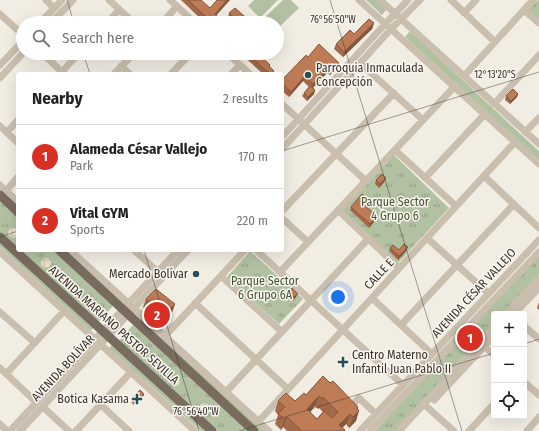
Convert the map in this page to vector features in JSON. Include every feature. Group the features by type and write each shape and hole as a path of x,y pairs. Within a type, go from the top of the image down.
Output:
{"main road":[{"path":"2,190 16,209"},
{"name":"AVENIDA MARIANO PASTOR SEVILLA","path":"0,238 212,431"},
{"name":"AVENIDA MARIANO PASTOR SEVILLA","path":"61,252 128,309 254,431"}],"street":[{"path":"46,0 54,8"},
{"path":"47,16 62,0"},
{"path":"57,16 72,0"},
{"path":"109,0 126,16"},
{"path":"170,0 188,16"},
{"path":"359,0 539,164"},
{"path":"380,0 539,144"},
{"path":"284,135 408,0"},
{"path":"284,147 391,29 420,0"},
{"path":"451,0 495,42"},
{"path":"464,13 476,0"},
{"path":"464,76 533,0"},
{"path":"168,16 177,6"},
{"path":"113,16 119,10"},
{"path":"524,10 539,23"},
{"path":"0,14 16,29"},
{"path":"0,65 16,48"},
{"path":"494,104 539,55"},
{"path":"0,78 17,60"},
{"path":"49,60 61,72"},
{"path":"63,72 73,60"},
{"path":"116,72 127,60"},
{"path":"173,72 184,60"},
{"path":"235,60 248,72"},
{"path":"360,63 423,120"},
{"path":"233,72 240,65"},
{"path":"121,66 128,72"},
{"path":"280,272 455,86"},
{"path":"284,209 394,93"},
{"path":"284,106 366,181"},
{"path":"425,178 485,114"},
{"path":"525,132 539,118"},
{"path":"6,132 16,122"},
{"path":"0,126 16,141"},
{"name":"CALLE E","path":"258,421 515,142"},
{"path":"395,150 456,206"},
{"path":"484,176 539,228"},
{"path":"16,179 2,190 16,200"},
{"path":"401,325 514,204"},
{"path":"338,210 399,268"},
{"path":"284,220 308,242"},
{"path":"427,238 488,293"},
{"path":"226,392 368,239"},
{"name":"AVENIDA CÉSAR VALLEJO","path":"360,431 539,240"},
{"name":"AVENIDA MARIANO PASTOR SEVILLA","path":"72,252 128,309 164,336 269,431"},
{"path":"136,252 158,272"},
{"name":"AVENIDA BOLÍVAR","path":"128,309 176,252"},
{"name":"AVENIDA BOLÍVAR","path":"8,431 39,404 128,309 186,252"},
{"path":"164,336 243,252"},
{"path":"258,252 403,385"},
{"name":"AVENIDA CÉSAR VALLEJO","path":"370,431 539,252"},
{"name":"AVENIDA MARIANO PASTOR SEVILLA","path":"1,255 64,310 193,430"},
{"path":"221,276 282,332"},
{"path":"509,311 539,279"},
{"path":"517,311 539,288"},
{"path":"372,298 432,354"},
{"path":"195,303 288,389"},
{"path":"6,374 64,310"},
{"path":"0,312 35,343"},
{"path":"527,329 539,339"},
{"path":"399,431 491,331"},
{"path":"406,431 491,339"},
{"path":"484,346 491,352"},
{"path":"0,368 69,431"},
{"path":"76,431 131,372"},
{"path":"525,383 539,395"},
{"path":"352,405 359,398 376,414"},
{"name":"AVENIDA BOLÍVAR","path":"20,431 39,404"},
{"path":"101,405 129,431"},
{"path":"427,407 454,431"},
{"path":"469,431 491,407"},
{"path":"527,431 539,417"},
{"path":"0,424 8,431"}],"green space":[{"path":"254,0 278,0 262,16 258,16 248,6"},
{"path":"283,0 291,0 299,8 284,22 284,16 266,16"},
{"path":"366,0 377,0 387,9 382,15"},
{"path":"539,0 539,20 528,10"},
{"path":"410,31 539,151 539,160 405,37"},
{"name":"Parque Sector 4 Grupo 6","path":"394,155 449,208 398,263 341,211"},
{"path":"0,200 16,214 16,247 0,232"},
{"path":"0,241 94,327 91,331 0,247"},
{"path":"21,252 57,252 114,305 98,322"},
{"name":"Parque Sector 6 Grupo 6A","path":"249,252 251,252 303,299 279,324 227,277"},
{"path":"539,252 539,274 506,311 491,311 491,326 395,431 375,431"},
{"path":"141,317 264,431 259,431 139,320"},
{"path":"133,325 249,431 217,431 119,341"},
{"path":"113,344 208,431 201,431 109,348"}],"shaded area":[{"path":"15,228 16,238 9,237 9,229"},
{"path":"44,258 48,258 50,259 50,267 44,268 41,265 41,261"},
{"path":"73,285 77,285 79,286 79,294 73,295 70,292 70,288"},
{"path":"140,345 144,345 146,346 146,354 140,355 137,352 137,348"},
{"path":"173,376 177,376 179,377 179,385 173,386 170,383 170,379"},
{"path":"202,403 206,403 208,404 208,412 202,413 199,410 199,406"}],"building":[{"path":"188,0 201,0 210,8 217,0 227,0 215,14 217,16 205,16"},
{"path":"235,8 244,16 232,16 229,13"},
{"path":"369,19 374,23 344,52 336,44 350,30 354,34"},
{"path":"319,44 339,63 332,70 329,67 313,84 305,76 291,92 284,86 284,78 306,55 308,57"},
{"path":"254,60 265,60 274,71 268,72"},
{"path":"310,86 315,90 308,97 304,93"},
{"path":"513,89 518,94 511,101 506,96"},
{"path":"382,174 386,178 380,184 376,180"},
{"path":"362,194 367,198 362,203 376,218 370,224 351,207"},
{"path":"404,244 408,247 399,256 390,248 393,245 399,250"},
{"path":"292,288 298,294 294,297 289,292"},
{"path":"156,289 175,304 164,316 146,299"},
{"path":"323,376 330,383 333,381 358,407 357,408 359,411 353,417 350,414 339,425 345,430 344,431 302,431 287,417 285,419 278,414 285,407 278,401 286,393 295,401 304,393 306,395","holes":["319,396 322,399 323,397 338,412 332,418 324,411 317,419 307,409"]},
{"path":"140,390 144,394 136,402 132,398"}],"place":[{"name":"Parroquia Inmaculada Concepción","path":"308,75"},
{"name":"Mercado Bolívar","path":"196,274"},
{"name":"Vital GYM","path":"157,315"},
{"name":"Alameda César Vallejo","path":"470,338"},
{"name":"Centro Materno Infantil Juan Pablo II","path":"343,362"},
{"name":"Botica Kasama","path":"137,399"}]}
